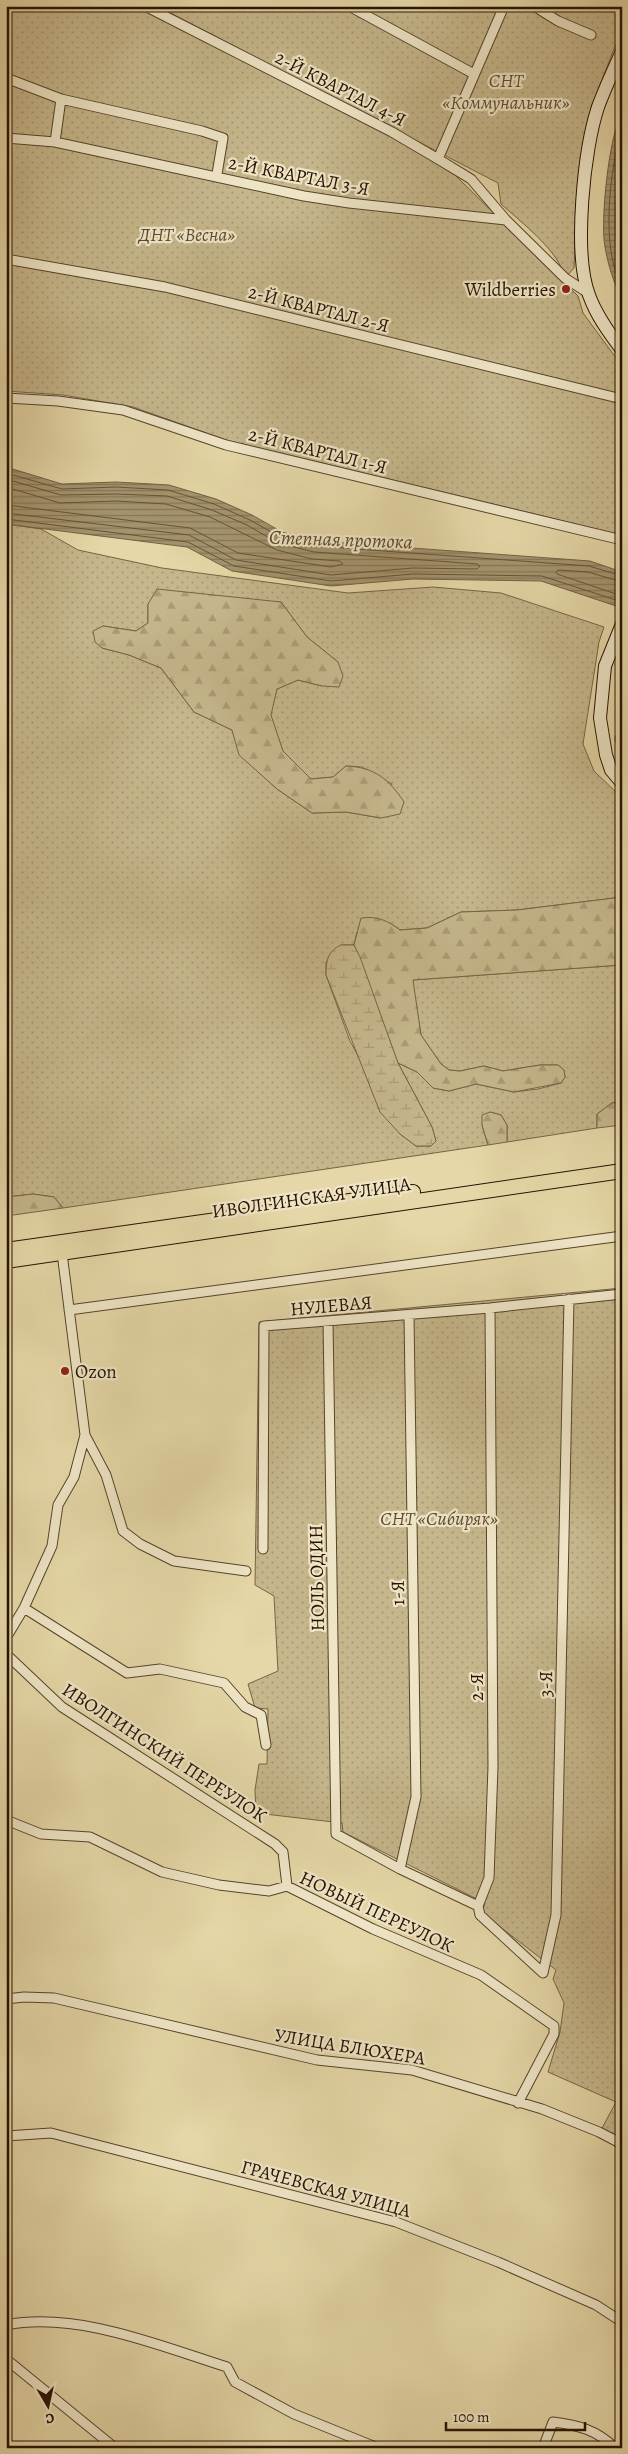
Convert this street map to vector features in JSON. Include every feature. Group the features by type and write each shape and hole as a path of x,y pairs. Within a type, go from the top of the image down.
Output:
{"main road":[{"name":"ИВОЛГИНСКАЯ УЛИЦА","path":"6,1250 622,1161"},
{"name":"ИВОЛГИНСКАЯ УЛИЦА","path":"6,1261 622,1171"}],"street":[{"name":"2-Й КВАРТАЛ 4-Я","path":"145,6 392,132 438,159 471,179 506,220"},
{"path":"349,6 474,74"},
{"path":"438,159 504,6"},
{"path":"534,6 558,21 591,35"},
{"path":"622,51 598,108 587,161 582,203 582,260 588,294 608,332 622,350"},
{"name":"2-Й КВАРТАЛ 3-Я","path":"6,78 61,99 202,131 223,138 217,174"},
{"path":"55,142 61,99"},
{"name":"2-Й КВАРТАЛ 3-Я","path":"6,138 55,142 349,204 506,220"},
{"path":"506,220 565,278 588,294"},
{"name":"2-Й КВАРТАЛ 2-Я","path":"6,259 165,287 622,399"},
{"name":"2-Й КВАРТАЛ 1-Я","path":"6,398 58,401 123,410 226,445 622,540"},
{"path":"622,624 605,666 600,718 608,763 611,770 622,783"},
{"path":"622,735 620,739 622,745"},
{"path":"69,1310 622,1236"},
{"path":"62,1253 85,1435 106,1475 124,1531 140,1544 174,1561 246,1571"},
{"name":"НУЛЕВАЯ","path":"263,1549 264,1326 490,1308 622,1294"},
{"name":"3-Я","path":"478,1906 480,1915 543,1972 556,1915 569,1300"},
{"name":"2-Я","path":"478,1906 489,1878 493,1767 490,1308"},
{"name":"1-Я","path":"400,1869 416,1797 409,1315"},
{"name":"НОЛЬ ОДИН","path":"328,1322 336,1834 400,1869"},
{"path":"6,1638 24,1608 52,1546 58,1505 74,1477 85,1435"},
{"path":"24,1608 127,1673 160,1669 224,1683 245,1707 261,1715 266,1745"},
{"name":"ИВОЛГИНСКИЙ ПЕРЕУЛОК","path":"6,1654 62,1707 275,1844 283,1852 287,1886"},
{"name":"НОВЫЙ ПЕРЕУЛОК","path":"6,1820 41,1834 90,1837 162,1872 219,1885 269,1891 287,1886 373,1929 481,1975 554,2026 554,2034 518,2103"},
{"path":"400,1869 478,1906"},
{"name":"УЛИЦА БЛЮХЕРА","path":"6,1999 24,1996 54,1998 317,2060 412,2070 542,2109 599,2132 622,2144"},
{"name":"ГРАЧЕВСКАЯ УЛИЦА","path":"6,2136 51,2133 396,2222 498,2262 596,2305 622,2322"},
{"path":"6,2325 76,2323 125,2335 227,2367 235,2382 294,2414 378,2448"},
{"path":"6,2359 115,2448"},
{"path":"542,2448 553,2422 577,2424 602,2435 615,2448"}],"green space":[{"name":"ДНТ «Весна»","path":"6,6 135,6 390,135 455,175 578,296 583,313 622,366 622,535 226,440 133,407 63,395 6,391"},
{"name":"СНТ «Коммунальник»","path":"157,6 622,6 622,29 591,107 577,197 574,268 565,278 562,268 548,248 529,228 501,204 498,183"},
{"path":"6,524 41,529 78,550 162,568 348,593 433,587 501,593 604,627 599,642 583,744 594,771 622,798 622,897 517,910 461,912 427,928 400,930 390,923 357,932 354,945 341,945 326,962 326,975 350,1041 400,1134 416,1146 431,1146 436,1141 432,1127 398,1063 417,1072 433,1088 449,1091 476,1084 514,1092 538,1089 561,1083 565,1077 564,1070 558,1065 540,1065 503,1071 484,1066 460,1071 449,1070 441,1064 421,1035 412,980 622,965 622,1102 612,1103 597,1114 597,1128 507,1142 507,1125 501,1115 490,1112 482,1125 488,1145 63,1208 54,1197 33,1194 6,1197","holes":["281,602 307,637 338,662 322,686 298,680 277,689 270,715 283,751 311,779 333,777 346,766 362,767 392,784 381,818 346,812 312,813 277,789 240,755 232,730 194,712 161,668 129,655 102,648 103,626 136,631 148,623 148,604"]},
{"path":"157,589 281,602 307,637 338,662 343,676 339,687 322,686 298,680 277,689 271,715 283,751 311,779 333,777 346,766 373,772 393,787 404,802 400,814 381,818 346,812 312,813 277,789 239,755 232,730 194,712 161,668 129,655 102,648 95,642 93,631 103,626 136,631 148,623 148,604"},
{"path":"622,897 622,965 413,980 421,1035 441,1064 449,1070 460,1071 484,1066 503,1071 540,1065 558,1065 564,1070 565,1077 561,1083 514,1092 476,1084 449,1091 433,1088 417,1072 398,1063 354,945 361,918 382,919 400,930 427,928 461,912 517,910"},
{"path":"341,945 354,945 360,957 398,1063 432,1127 436,1141 431,1146 416,1146 400,1134 380,1112 326,975 331,953"},
{"path":"622,1102 622,1125 597,1128 597,1114 612,1103"},
{"path":"490,1112 501,1115 507,1125 507,1142 488,1145 482,1125 482,1115"},
{"path":"33,1194 54,1197 63,1208 6,1216 6,1197"},
{"name":"СНТ «Сибиряк»","path":"622,1288 622,2145 600,2132 616,2102 548,2072 560,2032 564,2003 553,1979 556,1970 482,1913 485,1903 343,1832 342,1823 256,1813 255,1790 259,1764 267,1764 268,1709 255,1708 248,1684 278,1671 274,1596 255,1585 259,1322"}],"water":[{"path":"622,113 622,298 613,279 605,247 604,218 607,178 613,140"},
{"path":"6,467 62,484 116,482 169,485 216,499 252,515 282,532 316,541 590,561 622,572 622,608 541,581 413,579 331,586 232,571 187,547 6,524 6,502 8,501 6,500"}],"place":[{"name":"Wildberries","path":"566,289"},
{"name":"Ozon","path":"65,1371"}],"water label":[{"name":"Степная протока","path":"341,539"}]}
